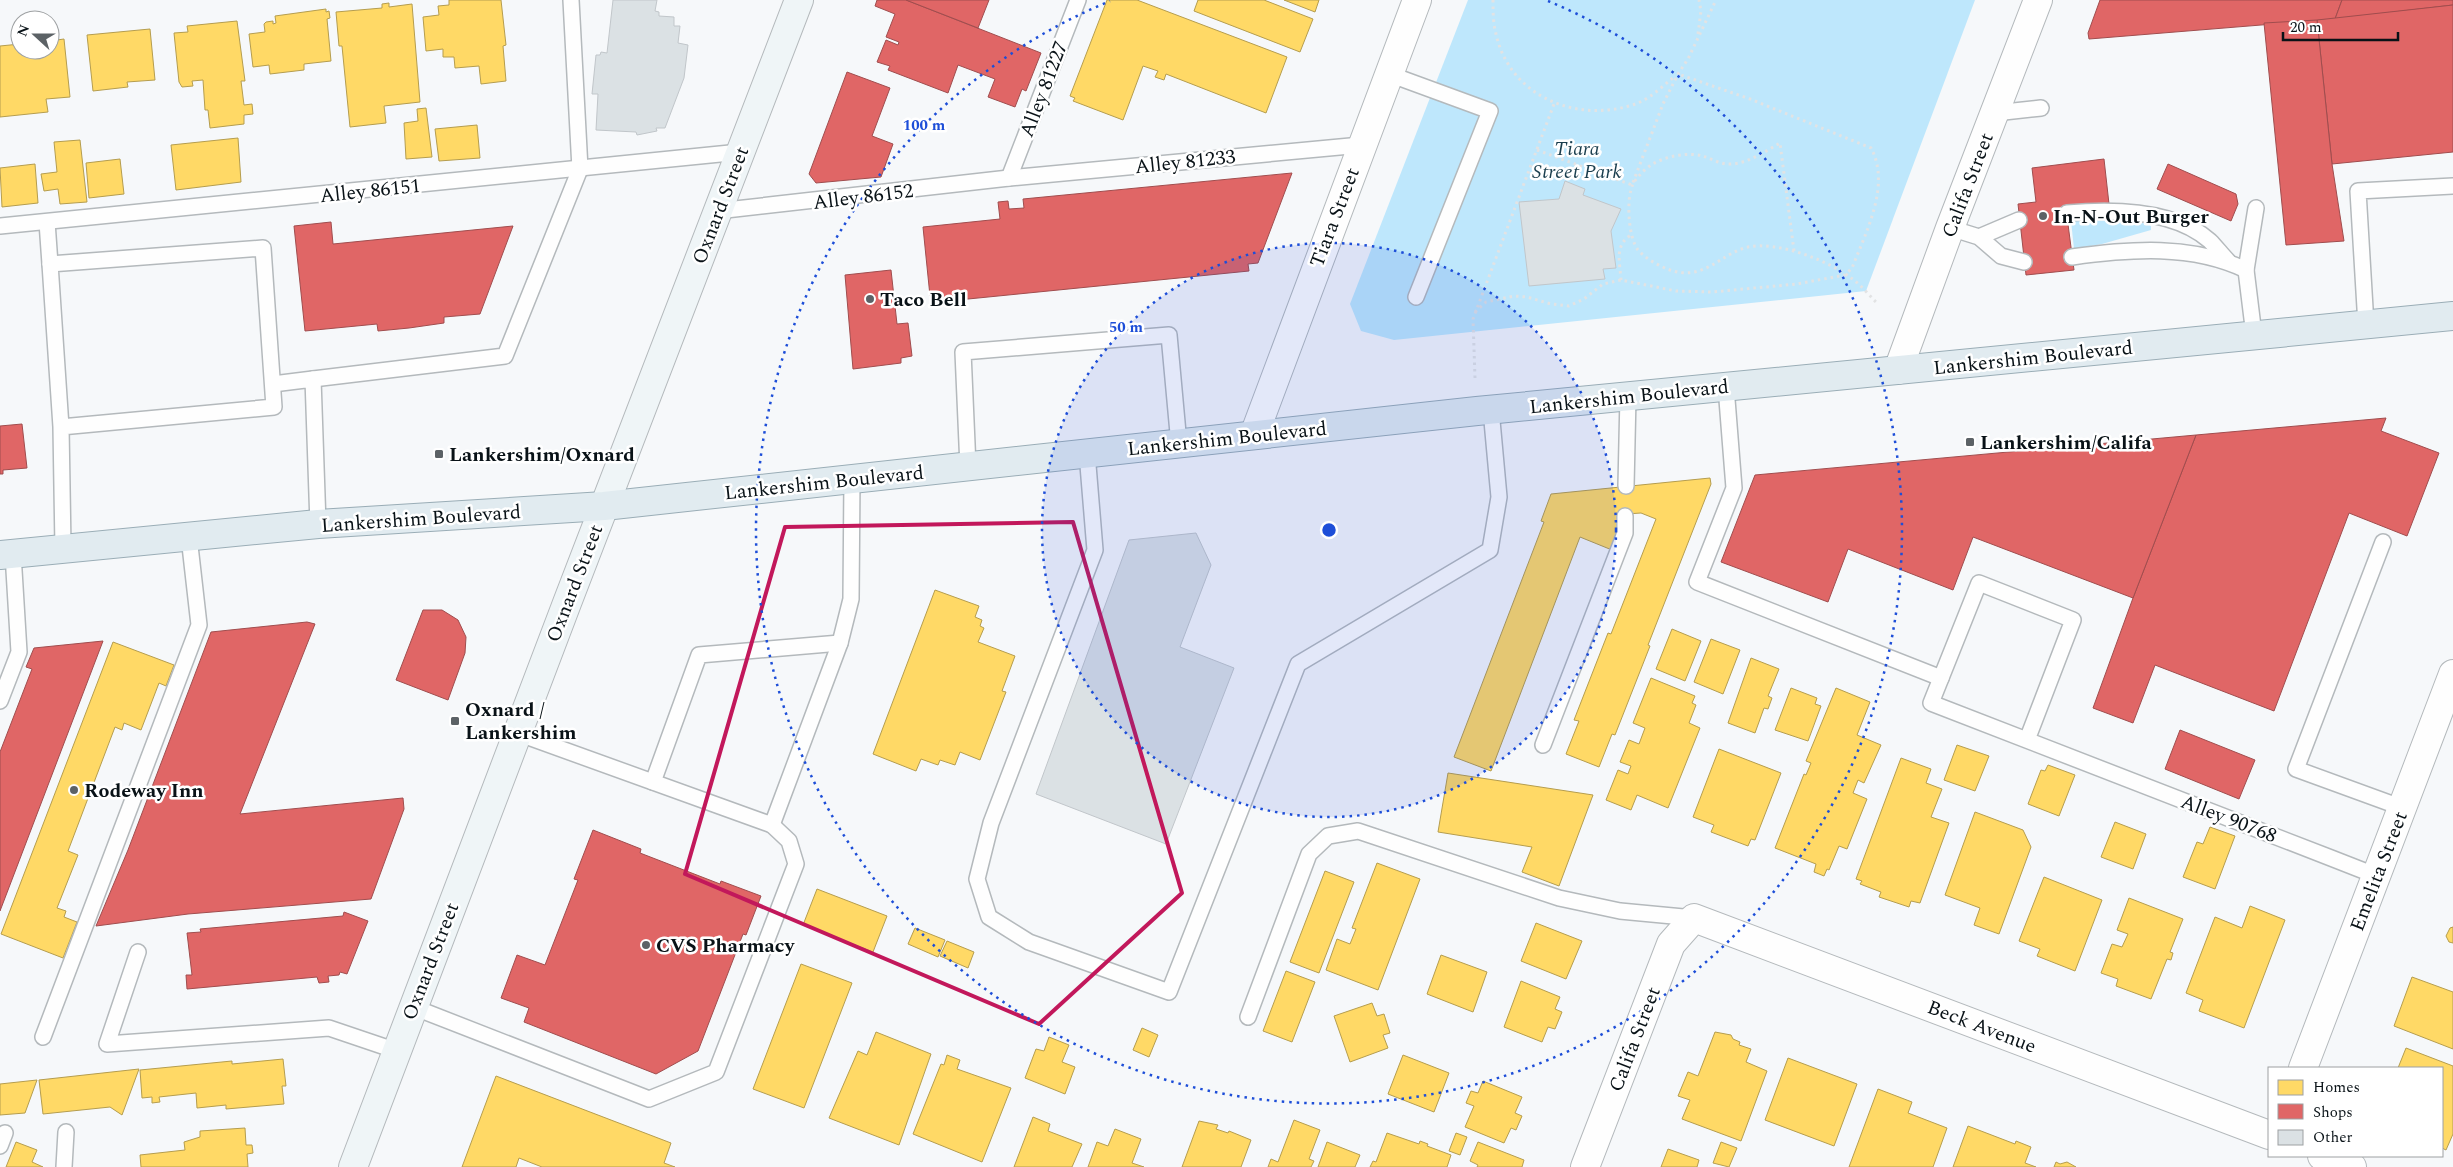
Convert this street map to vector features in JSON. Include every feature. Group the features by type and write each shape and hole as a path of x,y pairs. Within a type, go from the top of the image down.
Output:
{"main road":[{"name":"Oxnard Street","path":"353,1167 604,506 799,0"},
{"name":"Lankershim Boulevard","path":"7,554 318,524 604,506 1628,396 2453,316"}],"street":[{"name":"Tiara Street","path":"1254,435 1361,145 1417,0"},
{"name":"Califa Street","path":"1898,370 1950,228 2038,0"},
{"name":"Emelita Street","path":"2303,1067 2453,674"},
{"name":"Califa Street","path":"1585,1167 1671,944 1694,918"},
{"name":"Beck Avenue","path":"1694,918 2268,1135"},
{"path":"2325,1157 2352,1167"}],"lane":[{"path":"273,384 505,356 580,169 571,0"},
{"name":"Alley 81227","path":"1009,178 1078,0"},
{"path":"1389,74 1490,112 1416,297"},
{"path":"1995,112 2041,108"},
{"name":"Alley 81233","path":"1009,178 1361,145"},
{"name":"Alley 86151","path":"0,226 740,152"},
{"name":"Alley 86152","path":"717,211 1009,178"},
{"path":"2366,324 2358,191 2453,186"},
{"path":"2254,335 2246,270 2256,208"},
{"path":"2067,213 2101,210 2150,214 2189,227 2210,241 2228,261"},
{"path":"1979,237 2020,220"},
{"path":"47,222 61,427 63,548"},
{"path":"1950,228 1979,237 2001,256 2024,262"},
{"path":"50,264 263,248 273,384 274,407 61,427"},
{"path":"2072,257 2153,249 2186,252 2228,261 2246,270"},
{"path":"968,467 963,352 1169,335 1179,444"},
{"path":"313,379 318,524"},
{"path":"1726,387 1734,488 1697,582 1941,678 1979,583 2073,620 2027,740"},
{"path":"1626,486 1628,396"},
{"path":"1087,454 1095,550 991,824 977,879 989,917 1029,942 1169,992 1298,664 1490,550 1500,497 1484,411"},
{"path":"772,825 840,643 851,599 852,479"},
{"path":"1544,745 1624,534 1625,516"},
{"path":"43,1037 198,625 189,537"},
{"path":"2383,542 2296,768 2403,808"},
{"path":"0,701 20,652 7,554"},
{"path":"653,782 699,655 840,643"},
{"name":"Alley 90768","path":"1941,678 1932,703 2376,876"},
{"path":"413,1008 650,1099 716,1072 796,864 789,841 772,825 518,733"},
{"path":"1248,1017 1309,854 1328,836 1358,831 1559,898 1620,911 1694,918"},
{"path":"138,952 107,1044 329,1028 398,1051"},
{"path":"64,1167 66,1132"}],"path":[{"path":"1493,0 1496,35 1507,61 1525,86 1554,104 1573,110 1593,111 1620,108 1640,102 1654,94 1678,74"},
{"path":"1697,40 1701,12 1699,0"},
{"path":"1716,0 1688,59 1663,104 1632,185 1629,216 1631,235 1639,250 1654,263 1672,271 1694,272 1709,268 1747,248 1768,246 1794,251 1845,275 1876,302"},
{"path":"1476,312 1486,302 1514,296 1569,306 1584,299 1603,284 1621,280 1676,291 1712,292 1797,284 1845,275 1852,268 1874,213 1878,185 1878,160 1871,148 1741,96 1678,74"},
{"path":"1484,411 1473,319 1554,104"},
{"path":"1632,185 1651,165 1662,160 1684,154 1702,156 1717,163 1732,164 1756,157 1780,143 1794,251"},
{"path":"1537,150 1632,185"},
{"path":"1621,280 1619,247 1623,240 1631,235"}],"highlighted area":[{"path":"1073,522 1182,893 1039,1024 685,874 785,527"}],"green space":[{"name":"Tiara Street Park","path":"1468,0 1975,0 1866,291 1394,340 1361,331 1350,304"},
{"path":"2097,218 2147,223 2151,226 2151,230 2102,244 2074,249 2071,221"}],"building: Homes":[{"path":"449,0 501,0 506,45 503,46 506,81 481,84 479,66 455,68 454,57 443,57 443,49 426,51 423,17 439,15 438,6 449,5"},
{"path":"1107,0 1137,0 1287,57 1266,113 1166,74 1164,80 1155,77 1158,71 1143,66 1123,120 1073,101 1075,98 1070,96"},
{"path":"1198,0 1264,0 1313,19 1300,52 1194,11"},
{"path":"1284,0 1319,0 1315,12"},
{"path":"389,3 389,7 412,4 420,102 384,106 386,123 350,127 342,46 339,46 336,12 382,8 382,4"},
{"path":"326,9 326,12 329,11 330,18 327,19 331,61 304,64 304,70 270,74 269,65 253,67 249,34 265,32 264,24 273,21 273,24 276,23 275,16"},
{"path":"237,21 245,81 241,81 244,105 252,104 253,114 244,115 244,124 210,128 208,110 205,110 203,80 192,81 193,86 182,87 179,82 174,33 188,32 187,26"},
{"path":"150,29 155,80 127,82 128,87 93,91 87,35"},
{"path":"64,39 70,97 46,99 48,112 0,117 0,46 10,45 10,60 60,60 60,40"},
{"path":"426,108 432,157 406,159 404,123 418,121 417,109"},
{"path":"477,125 480,158 439,161 435,129"},
{"path":"238,138 241,182 176,190 171,145"},
{"path":"80,140 87,202 60,204 58,189 44,191 41,174 57,172 54,142"},
{"path":"120,159 124,194 89,198 86,163"},
{"path":"35,164 38,203 2,207 0,168"},
{"path":"1710,478 1711,484 1648,645 1650,646 1615,735 1612,734 1599,767 1566,754 1579,721 1574,720 1608,633 1611,634 1656,519 1641,513 1626,514 1612,550 1580,537 1491,771 1454,757 1544,522 1541,521 1551,494"},
{"path":"935,590 979,606 975,617 982,620 980,626 984,628 978,642 1015,656 1002,691 1006,692 980,760 960,752 955,765 940,760 938,765 921,759 916,771 873,754"},
{"path":"1672,629 1701,641 1685,681 1656,669"},
{"path":"1711,639 1740,650 1723,694 1694,682"},
{"name":"Rodeway Inn","path":"113,642 174,665 166,686 159,683 141,730 124,723 122,730 115,727 68,851 78,855 57,908 66,911 64,917 77,922 63,958 1,934"},
{"path":"1751,658 1779,669 1768,696 1772,698 1768,709 1764,708 1755,733 1728,723"},
{"path":"1651,678 1695,696 1692,703 1696,705 1689,723 1700,728 1668,808 1637,795 1631,810 1606,800 1618,770 1628,774 1631,766 1620,762 1629,740 1639,744 1645,728 1633,723"},
{"path":"1791,688 1817,698 1815,704 1821,706 1808,741 1775,730"},
{"path":"1836,688 1870,702 1857,735 1881,745 1864,783 1858,780 1853,793 1867,799 1847,849 1839,846 1829,870 1827,869 1824,876 1814,872 1816,864 1775,848 1804,774 1806,775 1811,763 1806,761"},
{"path":"1957,745 1989,756 1975,791 1944,780"},
{"path":"1719,749 1781,773 1755,840 1751,839 1748,846 1711,832 1714,825 1693,817"},
{"path":"1901,758 1931,769 1926,783 1942,789 1931,817 1949,823 1920,903 1911,901 1909,907 1879,897 1881,892 1860,884 1862,881 1856,879"},
{"path":"2048,765 2075,775 2059,816 2028,804 2041,770 2045,771"},
{"path":"1448,773 1593,795 1559,886 1522,872 1532,847 1438,832"},
{"path":"1975,812 2023,830 2031,847 1999,934 1974,925 1980,908 1945,895"},
{"path":"2115,822 2146,834 2133,869 2101,857"},
{"path":"2210,827 2235,836 2215,889 2183,877 2197,842 2203,844"},
{"path":"1377,863 1420,879 1378,990 1326,970 1337,939 1350,944 1356,929 1352,928"},
{"path":"1325,871 1354,882 1319,973 1290,962"},
{"path":"2044,877 2102,900 2075,971 2037,956 2040,949 2019,941"},
{"path":"817,889 887,916 873,952 803,925"},
{"path":"2129,898 2183,919 2170,952 2173,953 2171,960 2167,959 2151,999 2116,986 2118,979 2101,973 2112,944 2122,947 2128,934 2117,930"},
{"path":"2250,906 2285,920 2244,1028 2199,1011 2203,1000 2186,993 2215,917 2242,928"},
{"path":"1536,923 1582,941 1566,979 1521,961"},
{"path":"2453,927 2453,943 2449,942 2446,936 2450,928"},
{"path":"915,928 945,940 938,957 908,944"},
{"path":"947,941 974,952 968,968 940,956"},
{"path":"1441,955 1487,972 1473,1012 1427,994"},
{"path":"801,964 852,983 804,1108 753,1089"},
{"path":"1286,971 1315,982 1292,1042 1263,1031"},
{"path":"2412,977 2453,992 2453,1049 2394,1026"},
{"path":"1521,981 1560,997 1555,1009 1562,1012 1555,1029 1548,1027 1542,1042 1504,1027"},
{"path":"1372,1003 1377,1016 1384,1014 1390,1033 1383,1035 1388,1048 1350,1062 1334,1016"},
{"path":"1142,1028 1158,1035 1149,1057 1133,1050"},
{"path":"876,1032 931,1054 899,1145 829,1118 858,1051 867,1055"},
{"path":"1715,1032 1731,1035 1733,1039 1740,1042 1739,1045 1751,1049 1746,1062 1767,1071 1741,1141 1682,1119 1690,1100 1678,1096 1688,1072 1698,1076"},
{"path":"1049,1037 1069,1045 1062,1062 1075,1067 1065,1094 1025,1078 1036,1049 1044,1051"},
{"path":"2406,1048 2453,1066 2453,1134 2446,1150 2443,1148 2443,1067 2398,1067"},
{"path":"947,1055 960,1060 957,1069 1011,1088 982,1162 913,1134 941,1064 944,1065"},
{"path":"1403,1055 1449,1073 1434,1112 1388,1094"},
{"path":"1788,1058 1857,1084 1834,1146 1765,1120"},
{"path":"283,1059 286,1086 282,1086 284,1104 226,1109 226,1105 197,1108 196,1093 159,1097 160,1102 152,1103 152,1097 142,1098 140,1070 232,1061 232,1064"},
{"path":"139,1069 122,1115 110,1107 43,1114 39,1080"},
{"path":"496,1076 671,1143 664,1163 675,1167 542,1167 519,1158 516,1167 462,1167"},
{"path":"37,1080 25,1113 0,1115 0,1084"},
{"path":"1483,1081 1522,1097 1515,1113 1522,1116 1516,1130 1511,1128 1504,1143 1465,1127 1474,1106 1466,1103 1471,1091 1478,1093"},
{"path":"1878,1089 1912,1102 1908,1113 1947,1128 1933,1167 1849,1167"},
{"path":"1033,1117 1050,1124 1048,1131 1082,1144 1072,1167 1014,1167"},
{"path":"1294,1120 1320,1130 1309,1159 1314,1161 1311,1167 1268,1167 1271,1159 1278,1162"},
{"path":"1199,1121 1218,1125 1216,1129 1228,1133 1229,1131 1251,1140 1241,1167 1182,1167"},
{"path":"1968,1126 2015,1144 2016,1141 2031,1147 2025,1163 2036,1167 1953,1167"},
{"path":"245,1128 246,1145 252,1145 253,1153 247,1154 248,1167 141,1167 140,1155 185,1150 184,1142 200,1137 200,1131"},
{"path":"1115,1129 1141,1139 1132,1163 1144,1167 1088,1167 1097,1142 1108,1146"},
{"path":"1387,1133 1419,1144 1420,1141 1428,1144 1427,1146 1451,1155 1447,1167 1370,1167 1373,1161 1376,1162"},
{"path":"1456,1133 1467,1137 1460,1155 1449,1151"},
{"path":"16,1142 37,1150 32,1162 43,1167 6,1167"},
{"path":"1327,1142 1360,1155 1355,1167 1318,1167"},
{"path":"1478,1142 1524,1160 1522,1167 1477,1167 1478,1165 1470,1161"},
{"path":"1721,1142 1737,1148 1729,1167 1713,1163"},
{"path":"1668,1149 1699,1160 1697,1167 1661,1167"},
{"path":"2056,1162 2060,1164 2067,1162 2076,1167 2054,1167"}],"building: Shops":[{"path":"877,0 906,0 1041,53 1026,91 1022,89 1015,107 988,97 995,79 958,65 948,93 888,70 890,66 877,62 886,40 898,45 899,42 886,37 895,14 875,6"},
{"path":"906,0 989,0 978,28"},
{"path":"2100,0 2342,0 2335,19 2089,39 2088,33"},
{"path":"2342,0 2453,0 2453,5 2335,19"},
{"path":"2453,5 2453,152 2332,164 2317,20"},
{"path":"2317,20 2332,164 2344,241 2286,245 2264,23"},
{"path":"847,72 890,88 872,136 893,144 881,177 816,183 809,174"},
{"name":"In-N-Out Burger","path":"2104,159 2109,204 2066,209 2074,270 2026,275 2018,204 2036,202 2032,168"},
{"path":"2168,164 2236,194 2238,204 2231,221 2157,189"},
{"path":"1292,173 1258,263 1248,264 1249,271 938,302 937,295 930,296 923,227 1000,219 998,202 1008,201 1009,209 1024,208 1023,199"},
{"path":"331,222 333,244 513,226 480,314 444,317 444,323 409,328 378,331 377,324 305,331 294,226"},
{"name":"Taco Bell","path":"891,270 897,324 908,323 912,356 901,358 901,363 853,369 845,275"},
{"path":"2386,418 2381,431 2439,453 2407,536 2349,513 2274,711 2155,665 2133,723 2093,708 2196,435"},
{"path":"22,424 27,468 3,470 3,474 0,474 0,426"},
{"path":"2196,435 2133,598 1973,537 1953,590 1848,549 1828,602 1721,562 1755,475"},
{"path":"423,610 442,610 458,620 466,637 465,653 448,700 396,680"},
{"path":"307,622 315,624 240,814 403,798 404,809 371,899 188,914 96,926 128,850 211,632"},
{"path":"103,641 0,911 0,752 32,669 26,667 34,648"},
{"path":"2180,730 2255,760 2239,799 2165,769"},
{"name":"CVS Pharmacy","path":"593,830 641,849 640,853 720,884 721,881 761,896 746,935 743,934 698,1051 656,1074 524,1022 529,1008 501,998 517,955 545,965 578,880 574,879"},
{"path":"344,912 368,921 347,974 340,972 339,975 328,976 329,982 319,983 317,977 187,989 186,975 192,975 187,933 201,932 200,929 343,916"}],"building: Other":[{"path":"613,0 657,0 655,11 659,12 659,16 674,17 674,26 680,26 678,43 688,45 684,78 665,128 656,128 657,131 637,135 636,132 596,130 598,94 592,94 596,55 600,55 601,52 607,53"},
{"path":"1565,181 1585,189 1583,195 1621,209 1611,231 1616,268 1603,269 1605,279 1529,286 1519,202 1559,199"},
{"path":"1196,533 1211,565 1180,647 1234,668 1166,844 1036,794 1129,540"}],"place":[{"name":"In-N-Out Burger","path":"2043,216"},
{"name":"Taco Bell","path":"870,299"},
{"name":"Lankershim/Califa","path":"1970,442"},
{"name":"Lankershim/Oxnard","path":"439,454"},
{"name":"Oxnard / Lankershim","path":"455,721"},
{"name":"Rodeway Inn","path":"74,790"},
{"name":"CVS Pharmacy","path":"646,945"}]}
